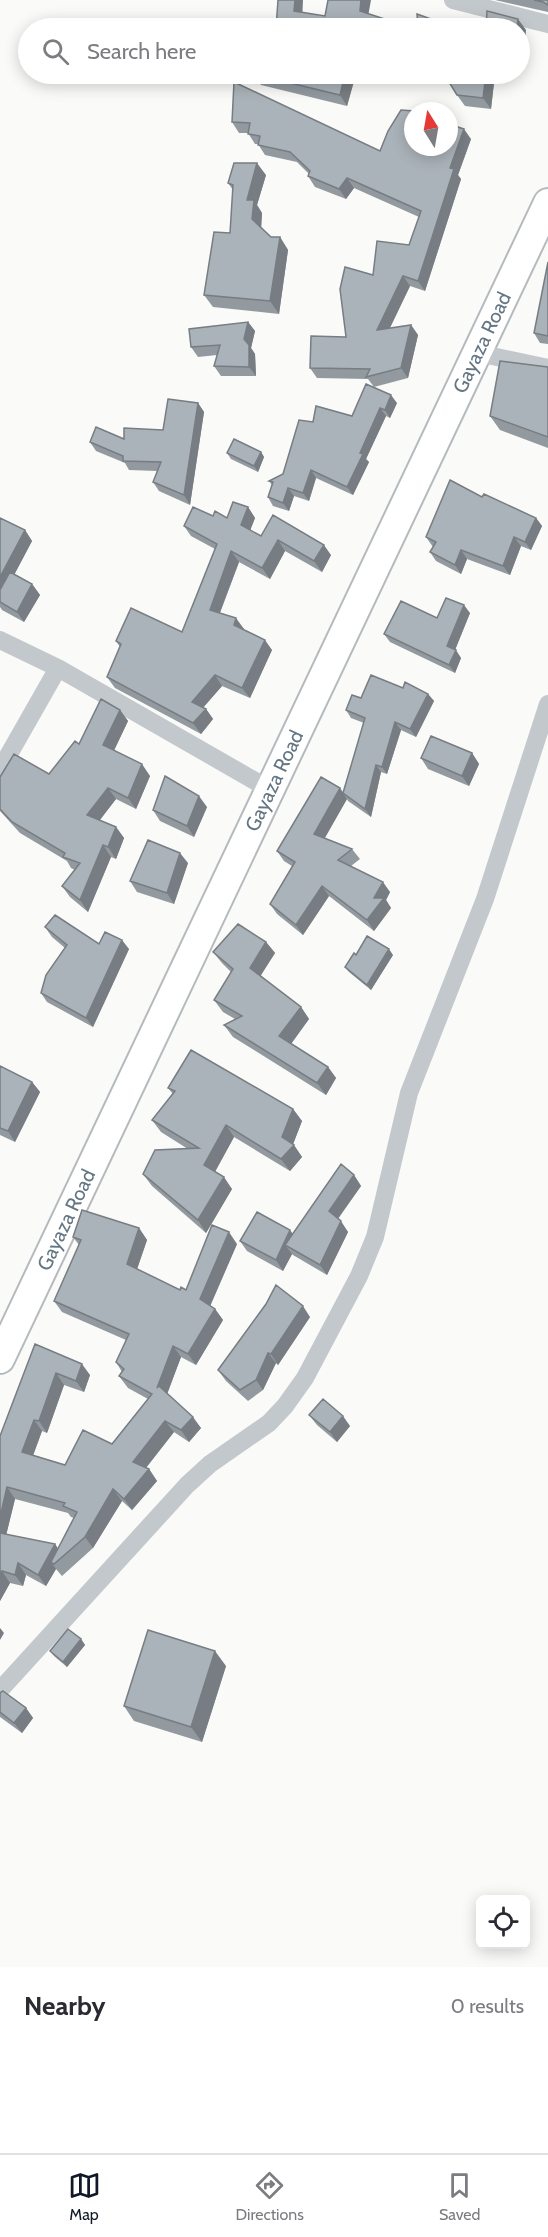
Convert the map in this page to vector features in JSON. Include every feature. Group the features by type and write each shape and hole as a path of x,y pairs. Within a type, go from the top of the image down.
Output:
{"main road":[{"name":"Gayaza Road","path":"0,1359 548,203"}],"street":[{"path":"453,0 524,18"},
{"path":"530,19 548,24"},
{"path":"478,353 548,368"},
{"path":"0,640 58,668 269,789"},
{"path":"0,770 58,668"},
{"path":"0,1690 187,1485 210,1464 268,1423 285,1406 305,1378 359,1276 375,1237 409,1093 484,899 548,704"}],"building":[{"path":"278,0 295,0 294,11 325,16 328,0 361,0 360,11 381,18 277,18"},
{"path":"534,0 548,0 548,5 543,2"},
{"path":"487,11 514,18 487,18"},
{"path":"234,84 238,84 380,151 388,131 401,110 404,110 404,156 454,156 450,168 454,169 418,281 403,276 377,330 411,325 401,368 366,377 370,369 310,368 311,336 346,337 340,289 345,267 373,275 377,241 409,245 421,211 347,178 339,189 308,176 310,171 290,152 258,145 260,136 248,134 250,123 232,122"},
{"path":"294,84 343,84 340,95"},
{"path":"450,84 485,84 483,98 457,95"},
{"path":"458,127 464,129 458,146"},
{"path":"234,163 257,163 247,200 254,200 252,219 271,237 280,237 270,301 204,295 214,232 230,233 233,185 228,183"},
{"path":"548,262 548,336 534,333"},
{"path":"248,322 244,339 249,345 249,367 214,366 220,345 191,347 189,329"},
{"path":"500,361 548,367 548,437 490,416"},
{"path":"366,384 391,395 385,410 380,408 360,453 363,454 347,487 311,470 303,493 288,488 283,503 268,497 273,482 269,481 283,474 299,420 313,422 316,406 352,416"},
{"path":"168,399 198,403 184,495 153,482 161,462 123,461 123,456 90,442 96,427 124,439 124,428 163,430"},
{"path":"234,439 261,452 254,466 227,453"},
{"path":"450,480 482,497 484,494 536,518 525,542 514,537 503,566 461,550 455,565 430,552 436,542 426,537"},
{"path":"233,502 248,507 241,525 261,536 273,515 324,545 314,561 278,540 262,568 231,551 210,610 236,618 234,625 265,640 242,688 215,675 192,702 206,709 193,723 107,677 121,644 116,641 131,608 182,632 217,544 184,526 193,507 213,516 215,511 227,518"},
{"path":"0,518 25,530 0,577"},
{"path":"10,572 32,584 17,612 0,602 0,590"},
{"path":"446,598 464,605 447,646 456,650 449,665 384,634 401,601 437,618"},
{"path":"371,675 403,688 405,682 428,694 410,729 395,722 382,767 376,765 365,809 343,793 365,718 346,710 352,695 361,698"},
{"path":"101,699 120,710 103,745 142,764 128,798 108,788 87,815 116,827 108,847 103,845 80,900 62,886 80,863 63,857 65,853 12,822 0,809 0,777 14,754 49,774 75,741 79,744"},
{"path":"431,736 472,753 462,776 421,758"},
{"path":"165,776 199,796 187,826 153,810"},
{"path":"321,777 340,788 314,834 352,849 338,860 383,882 374,898 384,898 367,920 322,886 296,925 270,904 295,862 277,851"},
{"path":"148,840 180,853 167,893 130,881"},
{"path":"55,915 99,944 105,932 122,940 86,1018 41,993 46,975 67,945 45,927"},
{"path":"238,924 266,942 250,968 301,1007 279,1036 328,1067 317,1083 224,1025 242,1016 214,1000 233,969 213,952"},
{"path":"367,936 389,949 367,985 345,967 354,953 356,955"},
{"path":"191,1050 293,1109 282,1137 294,1145 281,1159 226,1125 204,1165 224,1177 198,1220 143,1174 155,1150 199,1148 152,1120 175,1091 168,1088"},
{"path":"0,1066 32,1082 8,1131 0,1128"},
{"path":"341,1164 354,1175 329,1211 341,1221 320,1265 285,1245"},
{"path":"82,1210 139,1228 127,1264 180,1290 181,1287 186,1290 212,1225 229,1232 200,1299 215,1309 188,1354 173,1346 157,1388 159,1386 193,1417 181,1430 165,1421 133,1462 149,1469 124,1499 113,1489 85,1537 54,1564 51,1562 77,1512 63,1506 65,1503 7,1487 0,1517 0,1436 35,1344 82,1364 76,1381 56,1373 39,1421 34,1420 22,1452 65,1465 83,1430 112,1444 152,1394 119,1376 124,1369 116,1362 129,1334 54,1301 81,1240 73,1237"},
{"path":"257,1212 290,1230 276,1260 240,1241"},
{"path":"276,1285 303,1306 271,1354 268,1353 256,1380 240,1390 218,1370 266,1304"},
{"path":"323,1399 343,1416 330,1432 309,1415"},
{"path":"0,1533 55,1544 38,1575 18,1563 15,1575 2,1571 0,1575"},
{"path":"68,1629 81,1639 63,1662 50,1651"},
{"path":"148,1630 215,1651 191,1727 124,1706"},
{"path":"3,1691 26,1708 14,1723 0,1712 0,1693"}]}
